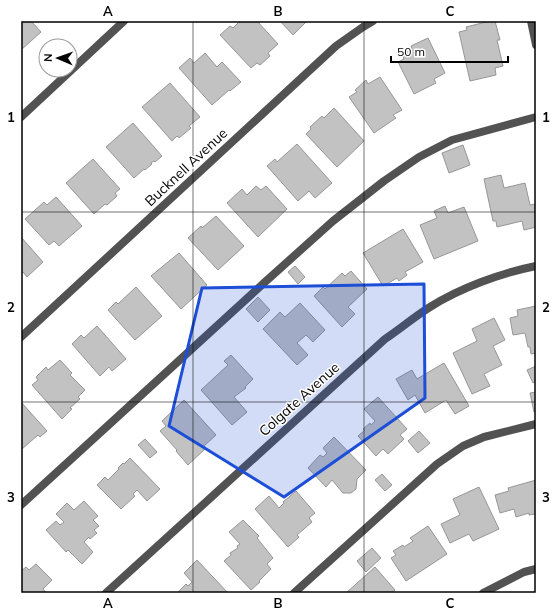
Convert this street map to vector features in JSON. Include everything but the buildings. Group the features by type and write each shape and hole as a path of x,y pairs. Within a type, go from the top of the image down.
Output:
{"street":[{"path":"21,116 124,21"},
{"name":"Bucknell Avenue","path":"21,337 336,46 373,21"},
{"path":"531,21 536,44"},
{"path":"21,505 333,221 384,181 419,157 452,140 536,117"},
{"name":"Colgate Avenue","path":"106,593 385,340 431,307 475,284 536,266"},
{"path":"294,593 437,464 463,446 484,437 536,424"},
{"path":"483,593 524,572 536,568"}],"highlighted area":[{"path":"424,284 425,398 284,497 169,426 202,288"}]}
